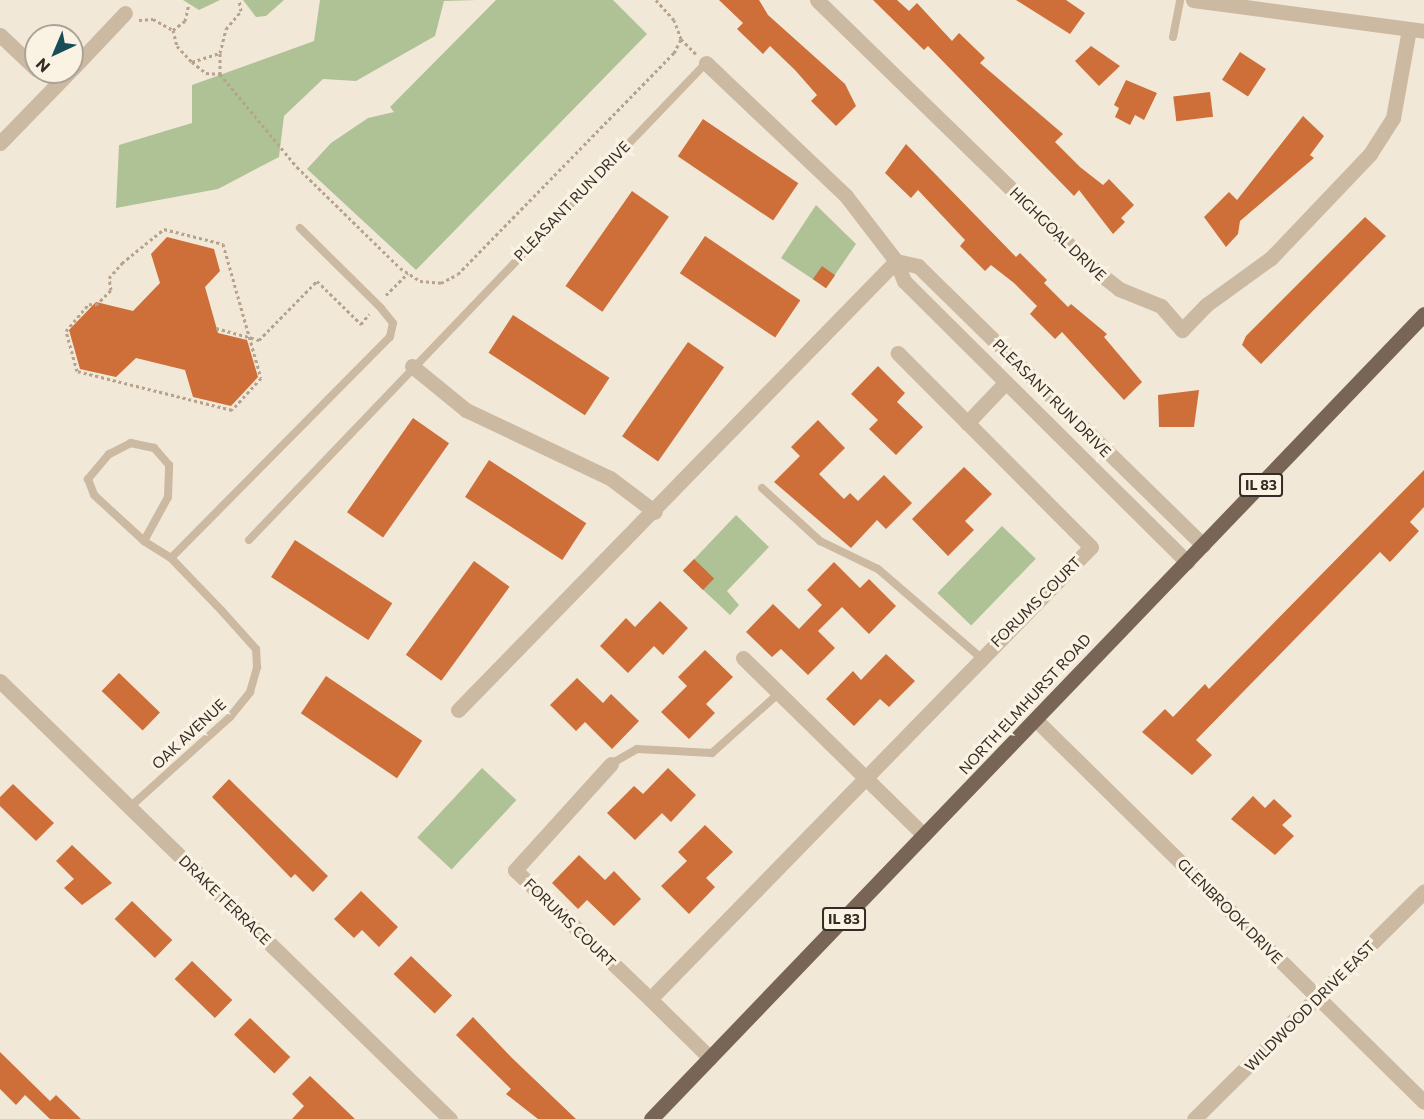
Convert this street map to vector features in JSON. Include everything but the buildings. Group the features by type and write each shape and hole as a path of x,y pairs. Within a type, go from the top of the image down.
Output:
{"main road":[{"name":"NORTH ELMHURST ROAD","path":"651,1119 1424,314"}],"street":[{"name":"HIGHGOAL DRIVE","path":"817,0 1095,270 1119,289 1161,306 1182,330 1206,305 1271,258 1370,154 1393,118 1417,30"},
{"path":"1193,0 1291,7 1417,30"},
{"path":"84,57 124,13"},
{"path":"0,35 24,58"},
{"name":"PLEASANT RUN DRIVE","path":"706,63 846,196 896,261 904,281 1187,562"},
{"path":"52,84 55,87"},
{"path":"0,143 58,84"},
{"path":"458,710 655,512 896,261"},
{"name":"PLEASANT RUN DRIVE","path":"896,261 918,266 1203,546"},
{"name":"FORUMS COURT","path":"650,999 865,776 1091,547 898,353"},
{"path":"412,366 466,410 610,478 655,512"},
{"path":"966,423 1005,382"},
{"path":"743,658 924,836"},
{"name":"DRAKE TERRACE","path":"0,681 450,1119"},
{"name":"GLENBROOK DRIVE","path":"1036,720 1424,1102"},
{"name":"FORUMS COURT","path":"611,764 515,870 710,1058"},
{"name":"WILDWOOD DRIVE EAST","path":"1194,1119 1319,999 1424,891"}],"lane":[{"path":"1173,37 1180,0"},
{"name":"PLEASANT RUN DRIVE","path":"249,540 412,366 706,63"},
{"path":"144,541 168,497 169,465 154,448 131,444 109,454 88,479 94,495 144,541 171,558 390,337 393,323 378,303 300,228"},
{"path":"762,488 820,541 878,569 981,658"},
{"name":"OAK AVENUE","path":"130,807 250,692 255,649 171,558"},
{"path":"611,764 637,749 712,753 779,693"}],"path":[{"path":"239,0 241,11 226,29 220,53 220,74 297,167 408,273 441,283 458,274 577,147 647,85 681,39 675,20 656,0"},
{"path":"172,30 185,21 189,4"},
{"path":"124,13 172,30"},
{"path":"172,30 177,46 192,62 206,73 220,74"},
{"path":"192,62 220,53"},
{"path":"164,229 174,229 223,244 249,337 261,378 232,410 77,371 66,331 89,304 96,305 111,290 109,278 122,262 164,229"},
{"path":"216,328 259,340 317,280 361,324 408,273"}],"green space":[{"path":"183,0 220,0 199,10"},
{"path":"243,0 284,0 266,16 256,17"},
{"path":"320,0 477,0 444,1 435,36 356,81 323,79 284,116 279,157 218,189 116,208 119,145 192,123 192,85 314,41"},
{"path":"496,0 613,0 647,34 416,270 307,169 331,143 368,118 394,112 390,107"},
{"path":"816,205 856,244 826,288 781,258"},
{"path":"736,515 769,547 727,591 739,605 730,615 683,571"},
{"path":"1002,526 1036,559 971,626 937,593"},
{"path":"482,768 516,800 452,870 417,837"}]}
